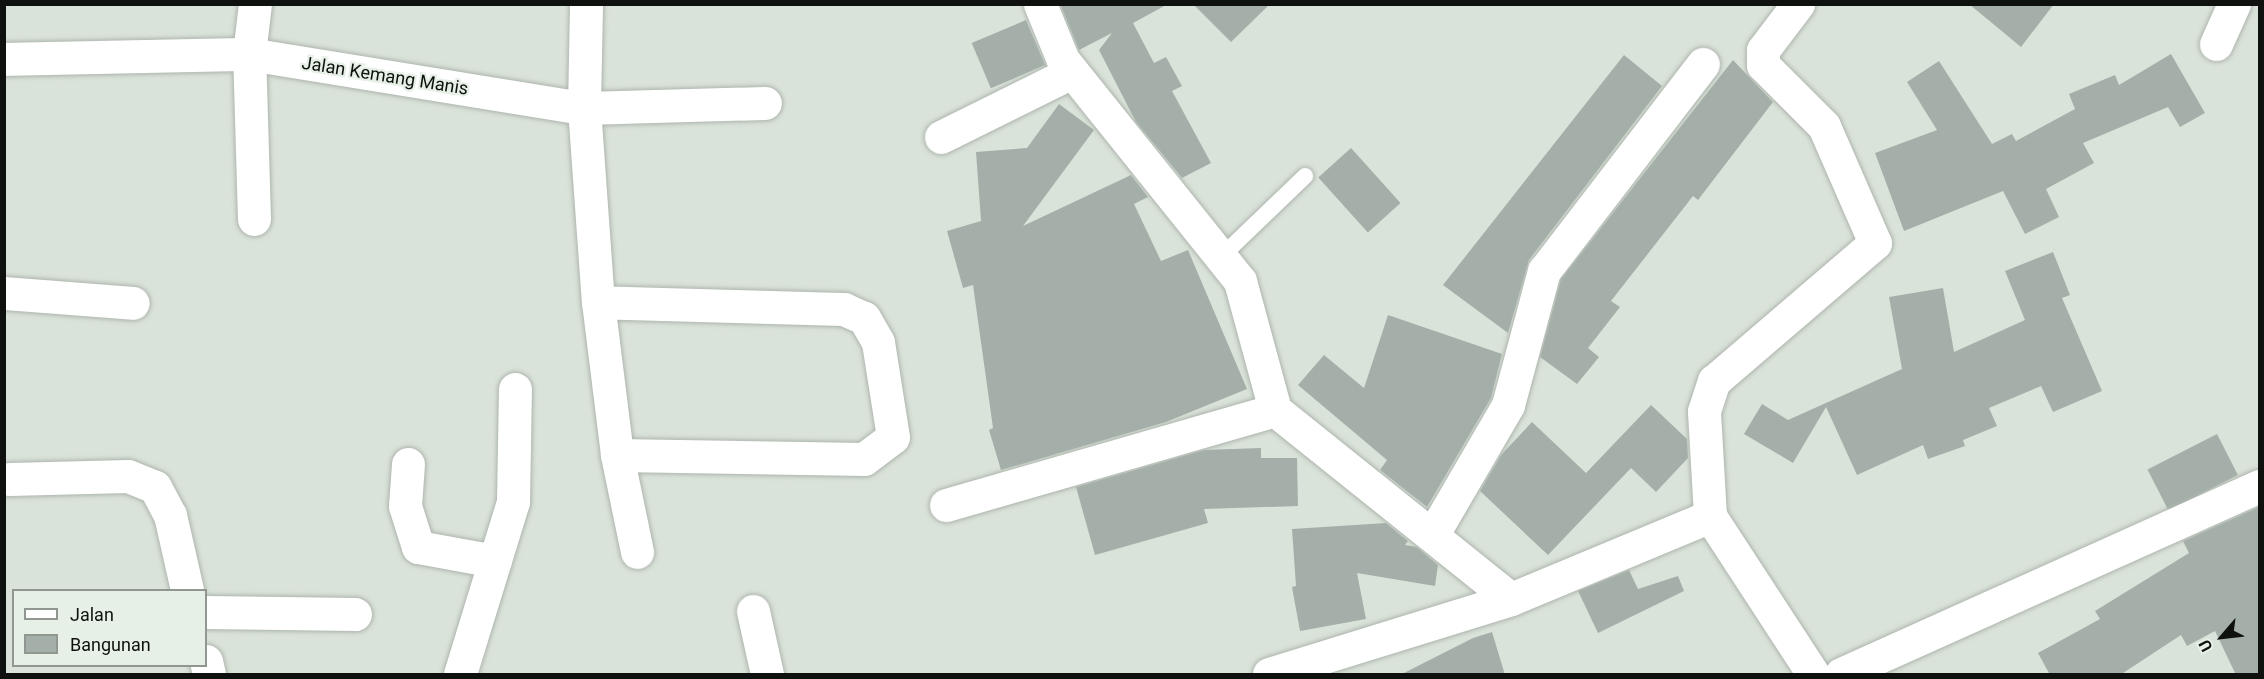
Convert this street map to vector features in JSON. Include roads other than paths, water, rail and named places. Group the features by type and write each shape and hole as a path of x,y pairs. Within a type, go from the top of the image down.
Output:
{"street":[{"path":"254,219 249,54 255,4"},
{"path":"586,4 584,108 598,302 617,455 637,552"},
{"path":"1040,4 1072,72 1223,255 1248,300 1275,410 1433,534 1511,599"},
{"path":"1798,4 1763,50 1763,65 1824,126 1875,243 1714,381 1704,411 1710,516 1813,675"},
{"path":"2216,44 2234,4"},
{"name":"Jalan Kemang Manis","path":"4,59 249,54 584,108 765,103"},
{"path":"1433,534 1508,405 1544,271 1702,64"},
{"path":"941,137 1072,72"},
{"path":"4,293 133,303"},
{"path":"598,302 844,309 864,318 878,342 893,437 864,459 617,455"},
{"path":"460,675 513,502 515,389"},
{"path":"946,505 1275,410"},
{"path":"408,464 405,506 418,547 495,561"},
{"path":"9,479 128,476 154,487 170,515 187,589"},
{"path":"1841,675 2259,486"},
{"path":"1269,675 1511,599 1710,516"},
{"path":"753,610 768,675"},
{"path":"207,612 355,614"}],"lane":[{"path":"1223,255 1305,176"}]}
